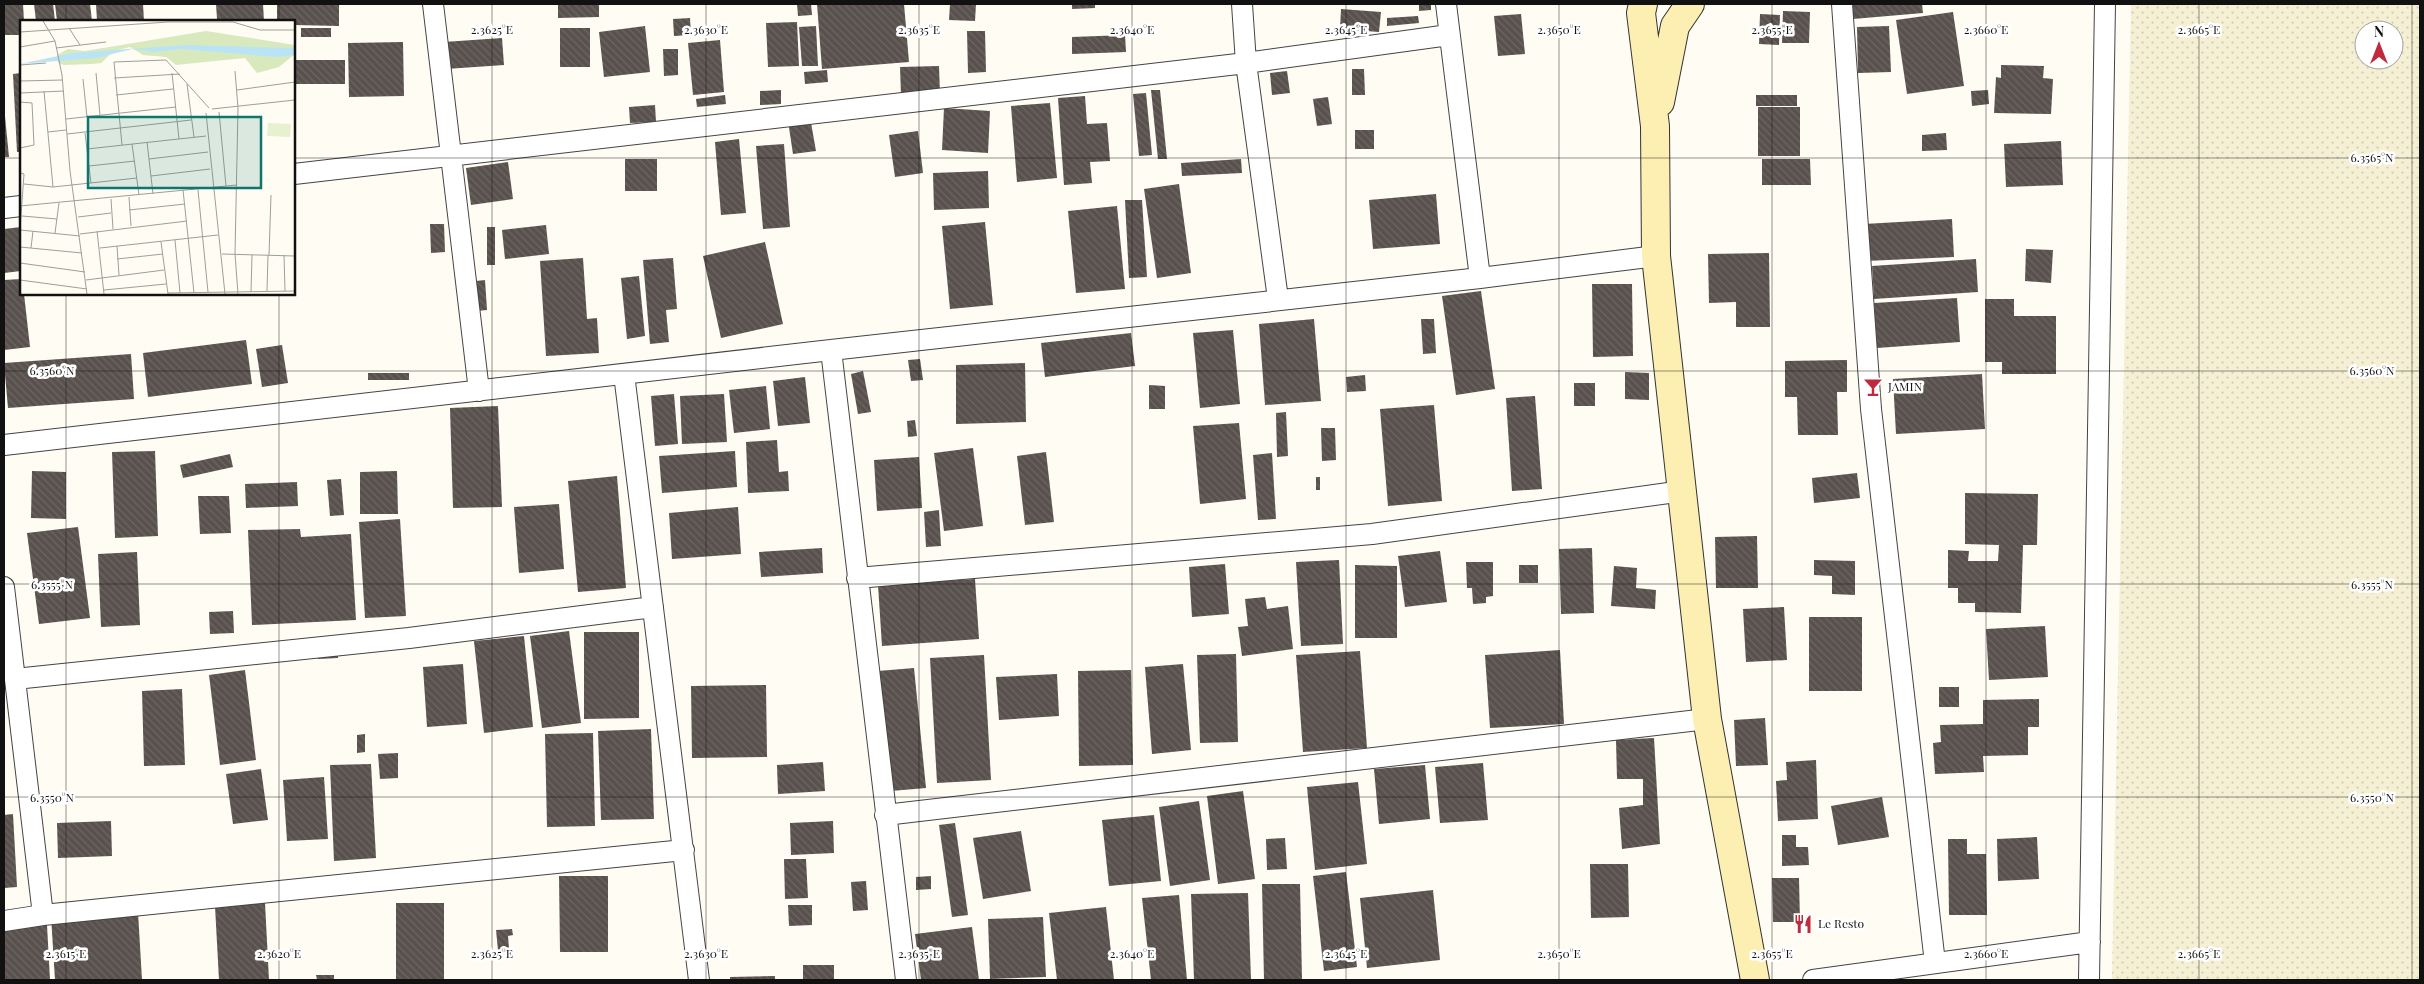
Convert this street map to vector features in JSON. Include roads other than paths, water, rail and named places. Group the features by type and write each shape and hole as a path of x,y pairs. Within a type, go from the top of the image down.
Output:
{"main road":[{"path":"1643,4 1641,13 1655,126 1656,256 1707,718 1755,980"},
{"path":"1655,126 1675,26 1690,4"}],"street":[{"path":"433,4 479,391"},
{"path":"1242,4 1246,63 1278,299"},
{"path":"1446,4 1480,278"},
{"path":"1842,4 1871,409 1935,963"},
{"path":"2089,980 2105,4"},
{"path":"295,174 1246,63 1449,35"},
{"path":"4,208 20,206"},
{"path":"4,445 1278,299 1480,278 1656,256"},
{"path":"831,350 906,980"},
{"path":"624,374 699,980"},
{"path":"858,578 1372,534 1683,491"},
{"path":"4,587 43,915"},
{"path":"15,679 409,638 653,607"},
{"path":"885,815 1707,718"},
{"path":"4,920 684,850"},
{"path":"1813,980 2090,942"}],"place":[{"name":"JAMIN","path":"1873,387"},
{"name":"Le Resto","path":"1803,924"}]}
